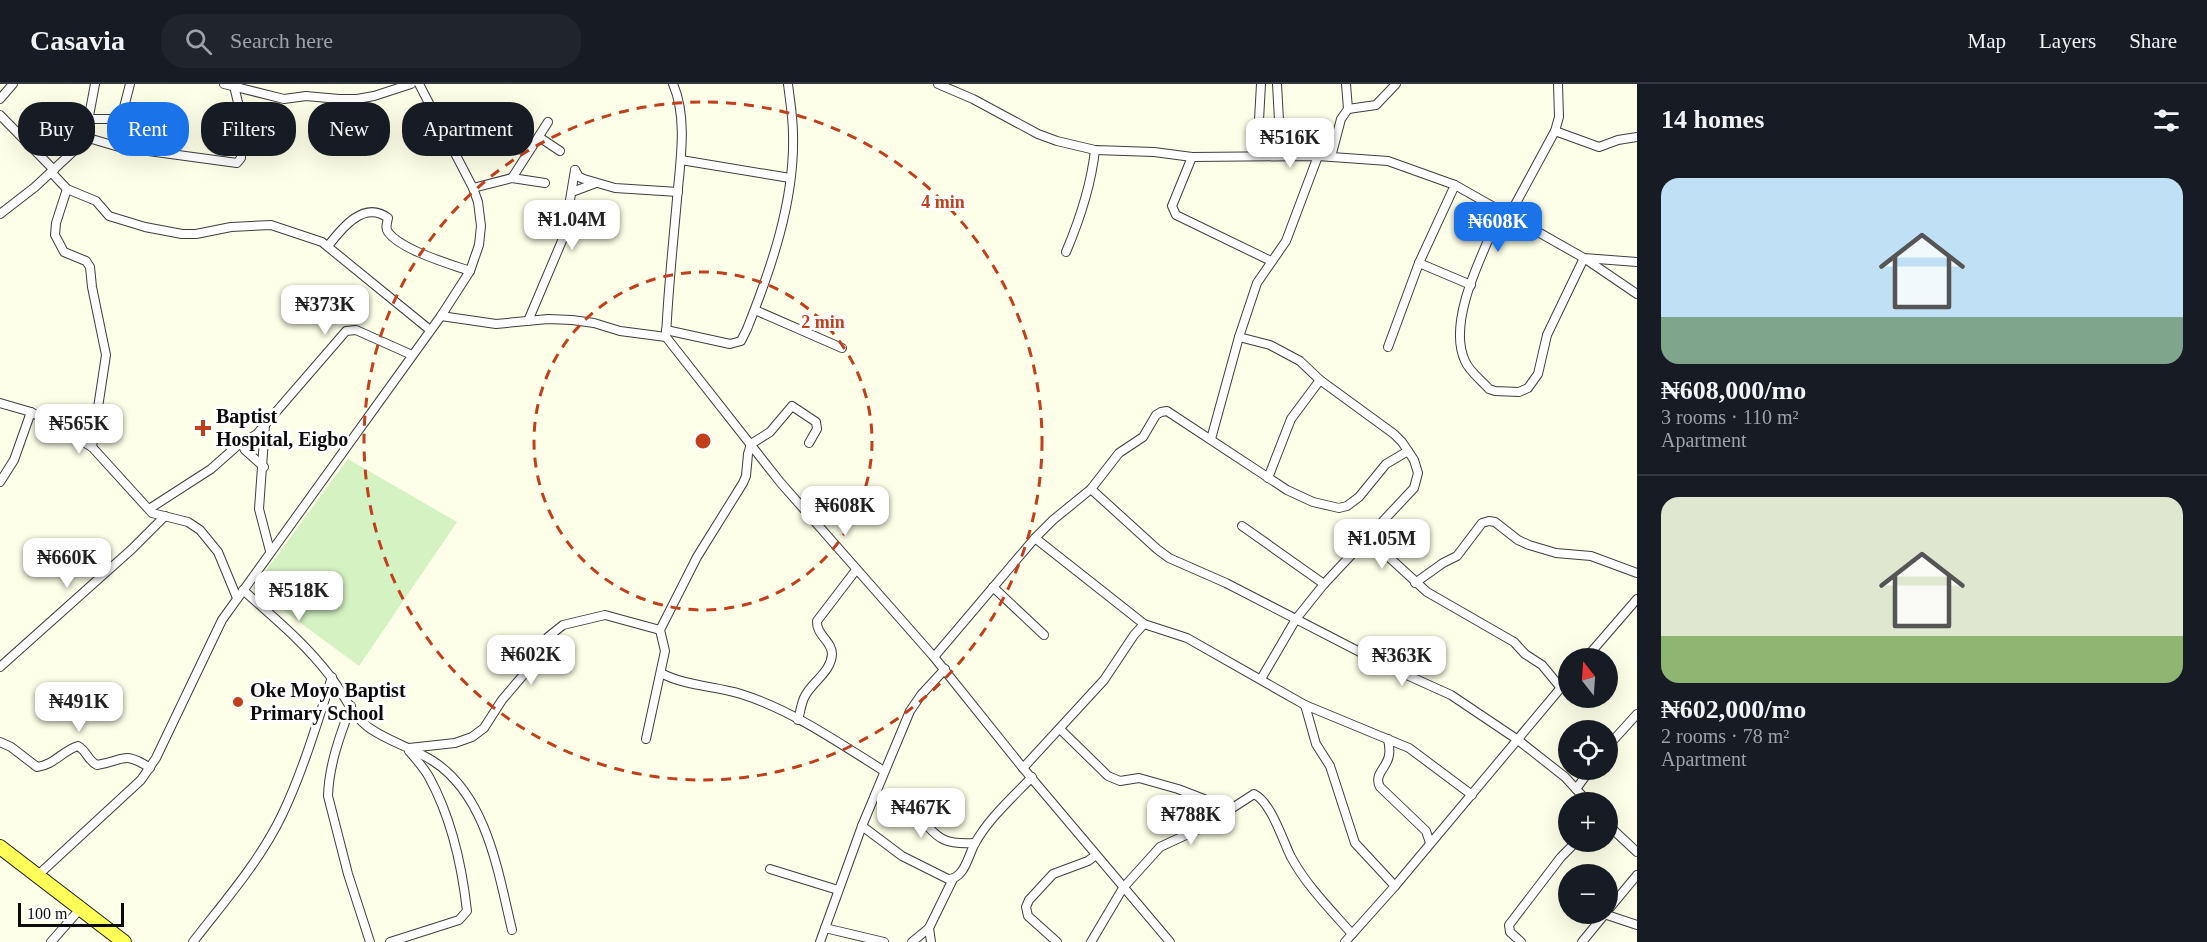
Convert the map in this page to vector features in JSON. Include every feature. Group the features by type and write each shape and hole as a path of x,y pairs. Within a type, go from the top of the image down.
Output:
{"main road":[{"path":"0,847 124,942"}],"street":[{"path":"0,99 13,84"},
{"path":"91,102 95,84"},
{"path":"95,119 115,119 122,115 130,84"},
{"path":"224,84 284,99 306,96 357,99 411,84"},
{"path":"37,876 112,808 150,768 213,636 237,598 441,316 470,271 479,245 481,226 478,202 418,84"},
{"path":"673,84 677,94 680,117 681,160 666,334 780,482 945,669 1023,768 1170,942"},
{"path":"441,316 496,324 572,320 594,323 620,331 666,334 730,344 741,341 776,254 790,178 793,133 788,84"},
{"path":"938,84 965,95 1038,134 1095,150 1192,156 1318,156 1388,161 1455,185 1584,258 1637,294"},
{"path":"1257,156 1261,84"},
{"path":"1277,84 1281,156"},
{"path":"1348,109 1376,105 1396,84"},
{"path":"1558,84 1559,117 1555,131 1505,213 1465,298 1459,333 1464,361 1490,389 1519,392 1528,388 1538,374 1547,334 1584,258"},
{"path":"1330,157 1341,119 1348,109 1347,85"},
{"path":"95,140 119,147 228,163 237,162 241,158 241,115 234,86"},
{"path":"0,115 53,171 66,189 96,201 109,216 145,227 182,234 196,234 231,227 271,225 328,246 430,330"},
{"path":"512,178 548,122"},
{"path":"1555,131 1599,147 1637,137"},
{"path":"539,137 560,151"},
{"path":"1066,252 1078,225 1092,172 1095,150"},
{"path":"0,214 53,171 67,156"},
{"path":"1192,156 1173,206 1176,215 1271,261"},
{"path":"1211,439 1239,337 1257,284 1288,235 1318,156"},
{"path":"681,160 790,178"},
{"path":"528,321 564,236 575,170 579,177 615,188 678,192"},
{"path":"472,188 512,178 545,183"},
{"path":"572,192 596,183"},
{"path":"1388,346 1419,263 1455,185"},
{"path":"66,189 65,200 56,223 55,235 64,252 86,261 90,267 92,287 106,349 92,447"},
{"path":"328,246 351,219 367,213 377,213 388,218 386,227 389,233 405,244 426,255 470,271"},
{"path":"1584,258 1637,262"},
{"path":"1419,263 1470,285"},
{"path":"755,310 842,348"},
{"path":"150,511 257,434 346,332 356,330 412,355"},
{"path":"1239,337 1275,347 1300,361 1320,380 1394,434 1408,450 1418,473 1414,488 1324,584 1296,619 1261,679"},
{"path":"1268,478 1286,429 1320,380"},
{"path":"0,403 31,412 92,447 150,511 188,522 200,530 226,567 237,598"},
{"path":"646,739 664,651 660,630 697,557 743,483 752,444 770,432 792,406 816,422 817,429 809,443"},
{"path":"934,657 1035,538 1091,489 1113,458 1143,437 1156,415 1161,412 1167,411 1287,490 1313,502 1339,508 1347,506 1359,497 1386,464 1408,450"},
{"path":"0,482 14,460 31,412"},
{"path":"265,424 264,467 259,516 270,551"},
{"path":"242,444 245,450 264,467"},
{"path":"1091,489 1169,558 1226,583 1389,667 1451,695 1518,740 1579,792"},
{"path":"150,511 153,527"},
{"path":"0,667 132,549 165,516"},
{"path":"1416,583 1457,556 1482,523 1489,521 1495,522 1518,540 1529,545 1556,553 1591,556 1637,573"},
{"path":"1242,526 1324,584"},
{"path":"1035,538 1144,624 1187,638 1305,705 1388,739 1422,756 1472,795"},
{"path":"1368,538 1427,592 1506,635 1525,654 1542,665 1558,684"},
{"path":"798,720 804,698 829,665 832,654 831,648 819,632 817,621 856,570"},
{"path":"993,587 1044,635"},
{"path":"243,590 306,646 368,726 432,760 455,782 481,821 489,839 512,930"},
{"path":"1595,648 1637,599"},
{"path":"407,748 455,743 472,737 484,728 502,700 537,659 548,637 563,626 605,615 660,630"},
{"path":"1134,616 1134,635"},
{"path":"1023,768 1113,669 1134,635 1144,624"},
{"path":"820,942 862,826 910,711 945,669"},
{"path":"661,674 672,679 742,694 798,720 884,771"},
{"path":"193,942 263,847 282,815 315,730 332,677"},
{"path":"1345,942 1558,692"},
{"path":"1305,705 1316,744 1330,766 1355,843 1395,886"},
{"path":"351,706 336,744 327,796 348,874 370,942"},
{"path":"1618,735 1637,714"},
{"path":"1060,729 1108,776 1120,781 1139,778 1178,789 1204,799 1221,814"},
{"path":"1388,739 1389,758 1378,778 1378,783 1426,831 1431,843"},
{"path":"0,742 11,747 37,767 54,762 78,746 84,749 91,763 97,765 120,758 132,758 150,768"},
{"path":"390,942 459,920 467,911 463,880 443,808 428,775 407,748"},
{"path":"912,942 928,928 954,879 960,875 975,843 989,823 1032,777"},
{"path":"1576,789 1583,780"},
{"path":"1091,942 1123,888 1160,847 1203,827 1254,794 1269,812 1295,864 1352,934"},
{"path":"875,795 899,803 949,843 975,843"},
{"path":"862,826 902,856 948,879 954,879"},
{"path":"1618,834 1637,852"},
{"path":"1521,942 1510,932 1509,925 1566,852"},
{"path":"1057,942 1028,916 1026,907 1029,900 1053,874 1088,861 1096,855"},
{"path":"770,868 838,890"},
{"path":"1618,898 1637,876"},
{"path":"51,942 80,909"},
{"path":"1618,918 1637,925"},
{"path":"1582,942 1597,924"},
{"path":"825,928 884,942"},
{"path":"928,928 931,942"}],"green space":[{"path":"348,459 457,522 359,666 253,588"}],"place":[{"name":"Baptist Hospital, Eigbo","path":"203,428"},
{"name":"Oke Moyo Baptist Primary School","path":"238,702"}]}
